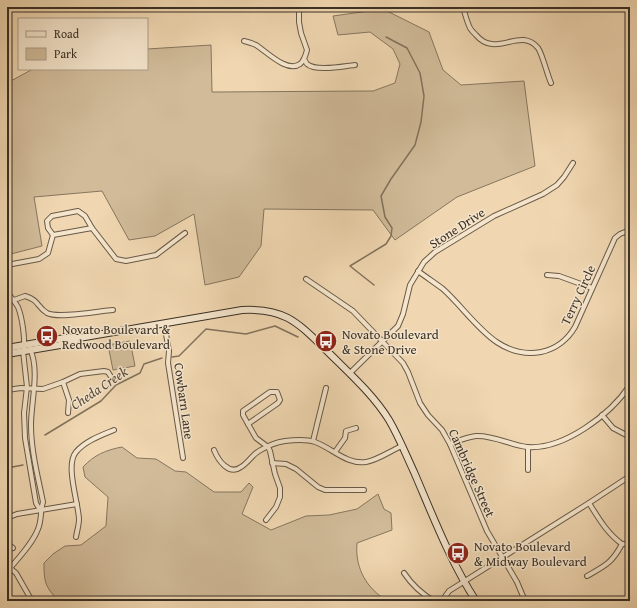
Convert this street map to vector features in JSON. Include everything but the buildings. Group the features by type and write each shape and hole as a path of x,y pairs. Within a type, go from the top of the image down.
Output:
{"main road":[{"path":"7,354 24,348 65,338 79,338 242,310 266,310 279,313 294,321 307,332 350,374 377,403 385,414 402,446 464,582 476,601"},
{"path":"7,348 24,348 30,350 66,344 79,338"}],"street":[{"path":"244,41 255,44 285,65 292,66 300,64 304,59 307,50 301,33 299,7"},
{"path":"463,7 470,28 481,41 495,45 520,39 530,42 538,48 546,73 551,82"},
{"path":"304,59 308,65 316,68 355,65"},
{"name":"Stone Drive","path":"350,374 398,326 404,314 410,285 424,262 435,252 494,216 543,194 557,185 573,162"},
{"path":"53,235 48,228 47,221 52,216 78,211 85,216 92,228 116,259 126,261 156,255 185,233"},
{"path":"53,235 92,228"},
{"name":"Terry Circle","path":"418,271 443,289 490,338 500,345 514,351 526,353 546,351 566,340 575,327 615,238 630,230"},
{"path":"7,265 39,259 48,252 53,235"},
{"path":"547,275 560,276 592,288"},
{"name":"Cambridge Street","path":"306,279 353,311 403,363 422,406 442,430 450,444 487,531 517,582 525,601"},
{"path":"7,292 14,300 20,315 27,388 24,413 24,438 36,503 40,510"},
{"path":"14,300 25,296 34,298 46,313 56,316 113,310"},
{"name":"Cowbarn Lane","path":"164,323 170,350 168,363 183,458"},
{"path":"7,572 34,538 40,521 40,510 43,502 31,426 34,371 30,350"},
{"path":"7,390 43,388 63,382 80,374 104,371 108,372 113,380"},
{"path":"63,382 69,400 68,413"},
{"path":"450,444 477,436 491,437 528,447 544,446 558,442 584,429 602,415 625,392 630,384"},
{"path":"313,441 326,388"},
{"path":"248,424 278,403 280,400 277,392 270,392 243,411 243,415 248,424 256,438 268,447 270,451 272,463 280,488 280,497 276,507 266,520"},
{"path":"602,415 613,428 630,437"},
{"path":"335,452 345,438 346,431 356,428"},
{"path":"76,537 79,520 71,469 73,458 76,452 84,446 114,430"},
{"path":"214,450 224,465 230,469 237,470 258,451 280,442 294,440 313,441 348,460 357,462 374,460 402,446"},
{"path":"528,447 528,470"},
{"path":"272,463 286,464 296,469 318,487 325,490 364,490"},
{"path":"442,601 449,591 589,504 630,476"},
{"path":"7,499 9,517 17,514 77,504"},
{"path":"589,504 604,528 613,537 622,544 630,544"},
{"path":"7,543 13,548"},
{"path":"587,576 610,562 622,544"},
{"path":"10,568 16,573 32,601"},
{"path":"404,573 411,583 425,596 434,601"}],"green space":[{"path":"383,9 429,32 443,70 461,85 524,81 535,166 457,197 395,240 373,210 264,209 261,246 239,277 205,285 194,214 155,236 129,240 102,191 34,197 42,246 7,255 7,83 31,70 148,70 148,49 211,45 212,92 373,91 395,83 400,64 393,49 370,32 338,35 333,16"},
{"path":"130,341 135,366 113,370 108,345"},
{"path":"122,447 137,458 156,459 175,471 186,472 214,492 241,492 249,483 253,487 242,514 271,530 306,516 329,515 357,509 378,494 384,509 391,513 392,530 357,543 357,551 359,567 362,574 376,593 383,598 382,601 59,601 46,584 44,563 53,554 65,546 81,545 106,526 108,497 85,477 83,467 91,459"}],"waterway":[{"name":"Cheda Creek","path":"374,285 350,266 386,244 391,236 392,228 385,217 381,196 415,145 421,122 424,96 420,73 407,48 386,37"},
{"name":"Cheda Creek","path":"172,357 179,356 206,329 246,334 275,326 298,337"},
{"name":"Cheda Creek","path":"45,435 101,401 116,385 140,373 144,364 162,358"},
{"name":"Cheda Creek","path":"7,468 23,465"}],"place":[{"name":"Novato Boulevard & Redwood Boulevard","path":"47,336"},
{"name":"Novato Boulevard & Stone Drive","path":"326,341"},
{"name":"Novato Boulevard & Midway Boulevard","path":"458,553"}]}
